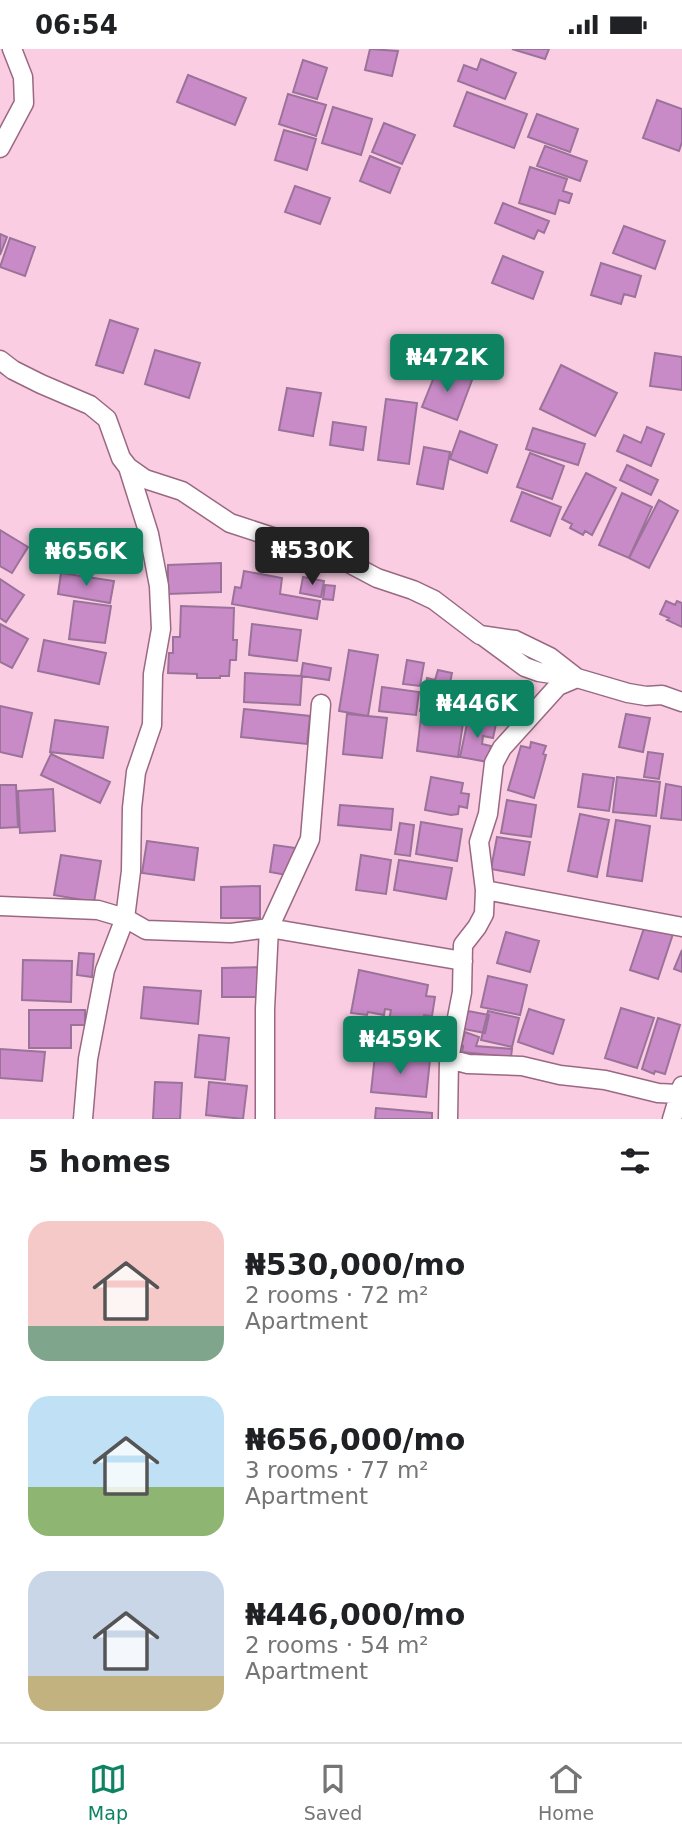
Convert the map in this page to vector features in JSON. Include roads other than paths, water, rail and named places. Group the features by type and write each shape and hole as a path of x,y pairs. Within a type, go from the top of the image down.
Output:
{"street":[{"path":"0,148 24,103 23,77 12,49"},
{"path":"0,360 13,370 99,411 111,427 121,458 128,467 145,479 182,491 230,523 343,560 377,578 434,600 526,667 646,696 662,695 682,702"},
{"path":"83,1119 88,1059 105,970 125,918 131,871 132,808 136,772 152,725 153,674 161,629 159,586 149,534 128,467"},
{"path":"448,1119 449,1059 463,992 463,945 484,914 485,890 479,842 488,814 494,763 502,748 558,685 577,678"},
{"path":"265,1119 265,1009 269,928 310,839 321,704"},
{"path":"485,890 682,927"},
{"path":"0,906 98,910 125,918 146,930 231,933 269,928 463,961"},
{"path":"449,1059 468,1064 522,1066 559,1075 605,1080 657,1093 680,1089 671,1119"}]}
